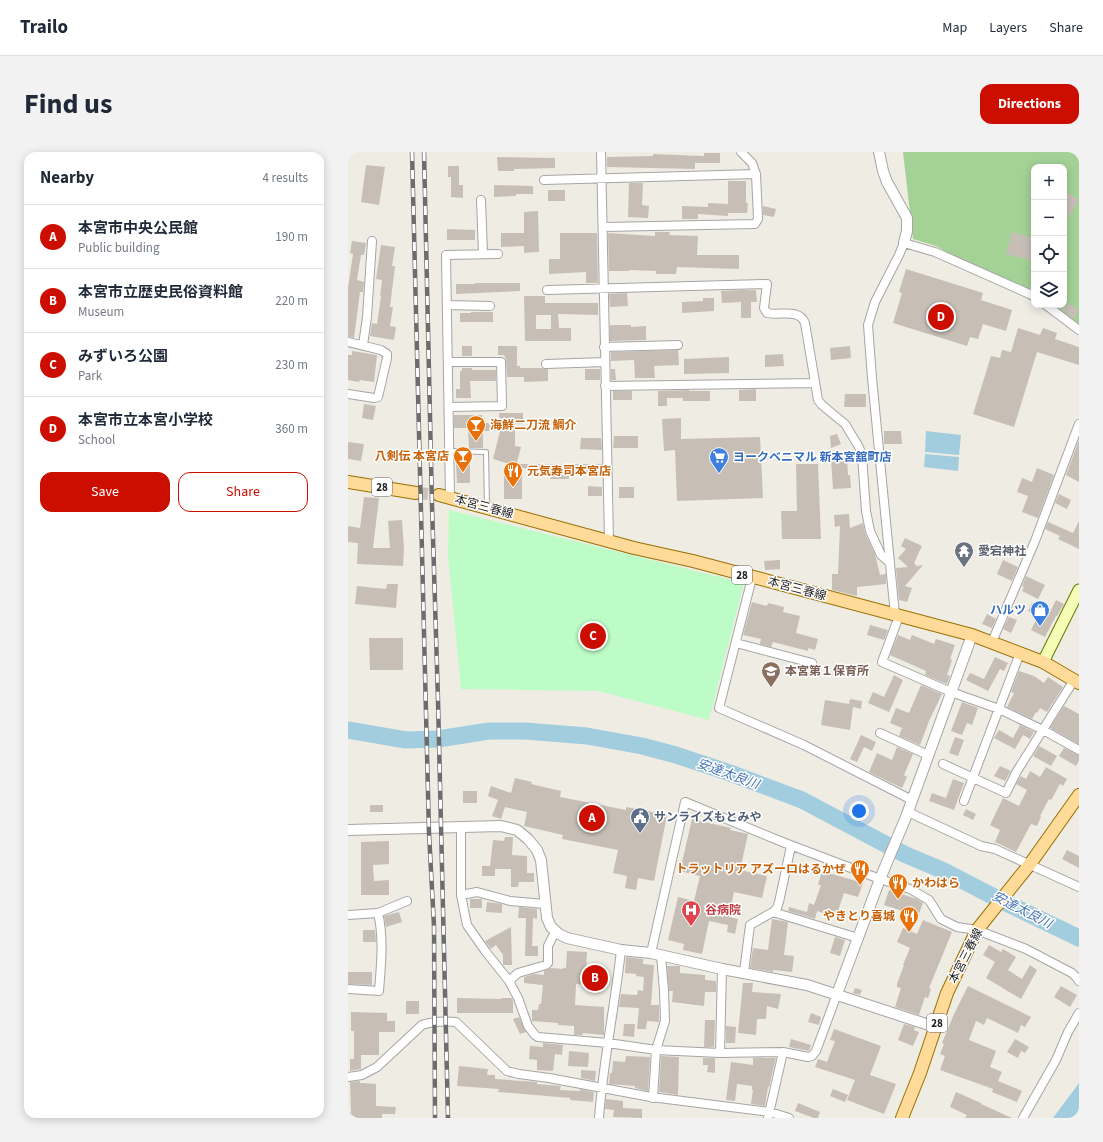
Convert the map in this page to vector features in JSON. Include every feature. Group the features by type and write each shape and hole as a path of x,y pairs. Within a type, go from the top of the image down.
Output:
{"main road":[{"name":"28","path":"348,482 416,493"},
{"name":"本宮三春線","path":"444,497 972,635 1043,662 1077,682"},
{"path":"1043,662 1079,590"},
{"name":"本宮三春線","path":"902,1118 947,993 977,930 1027,868 1079,795"}],"street":[{"path":"601,152 609,541"},
{"path":"603,227 755,224 758,219 756,174 752,163 741,152"},
{"path":"879,152 883,172 887,182 907,218 907,231 904,243 874,302 868,325 890,563 897,615 882,662 951,692 999,709 1043,730 1079,750"},
{"path":"544,180 756,174"},
{"path":"481,200 483,254"},
{"path":"363,345 367,317 372,241"},
{"path":"904,243 935,252 1031,295"},
{"path":"444,497 449,451 446,255 498,254"},
{"path":"547,290 767,284 764,308 767,313 793,314 800,315 803,318 818,400 845,424 859,446 862,456 866,512 870,531 881,555 890,563"},
{"path":"447,305 490,306"},
{"path":"1050,308 1079,330"},
{"path":"348,342 381,350 386,354 387,358 378,397 374,398 348,394"},
{"path":"604,347 678,345"},
{"path":"448,362 501,362 502,384 502,406 449,407"},
{"path":"546,364 605,362"},
{"path":"606,386 815,383"},
{"path":"992,642 1035,542 1079,424"},
{"path":"752,578 719,708 804,746 912,800"},
{"path":"461,827 461,895 468,925 486,952 509,981 518,998 528,1026 538,1037 608,1043 656,1050 720,1053 783,1052 808,1057 812,1056 816,1051 880,879 907,814 972,635"},
{"path":"736,643 812,663"},
{"path":"964,801 1020,653"},
{"path":"943,764 1006,793 1017,771 1043,730 1077,682"},
{"path":"880,733 928,755"},
{"path":"653,1098 656,1050 665,1021 664,991 656,954 685,802 791,846 910,889 930,900 942,919 957,927 977,930 1026,949 1072,973 1079,981"},
{"path":"907,814 981,846 995,849 1027,868 1079,887"},
{"path":"348,830 501,826 517,830 528,838 537,850 541,860 547,918 551,927 555,932 567,938 621,950 656,954 722,969 807,985 935,1027"},
{"path":"744,972 750,925 773,912 777,908 780,902 791,846"},
{"path":"461,895 477,892 510,900 545,904"},
{"path":"348,914 378,912 407,901"},
{"path":"348,989 380,991 382,958 378,912"},
{"path":"773,912 858,938"},
{"path":"509,981 518,973 546,965 548,963 548,946 555,932"},
{"path":"600,1118 601,1088 621,950"},
{"path":"720,1053 722,969"},
{"path":"1023,1118 1056,1060 1068,1032 1079,1013"},
{"path":"348,1077 362,1075 377,1067 422,1025 429,1022 446,1021 456,1022 463,1027 507,1070 519,1074 653,1098 789,1118"},
{"path":"769,1115 783,1052"}],"lane":[{"path":"449,451 486,452 487,508"}],"green space":[{"path":"903,152 1079,152 1079,328 1052,315 1042,308 1067,308 1067,164 1031,164 1031,301 1015,290 936,246 913,239"},
{"path":"449,510 744,583 709,720 598,691 461,689 448,555"}],"water":[{"path":"926,431 961,435 959,455 925,452"},
{"path":"925,454 959,457 958,471 924,467"},
{"path":"1079,1083 1079,1118 1053,1118"}],"building":[{"path":"704,153 720,153 720,163 695,163 695,169 607,167 607,157 653,156 653,154 704,156"},
{"path":"497,157 555,158 555,168 498,171"},
{"path":"366,165 385,167 379,205 361,202"},
{"path":"448,166 459,166 459,185 463,185 463,198 451,197 451,177 448,177"},
{"path":"728,181 746,181 746,203 748,203 747,213 728,213 728,216 698,214 698,219 682,219 682,206 708,207 708,203 728,204"},
{"path":"629,183 643,183 642,205 649,206 648,218 628,217"},
{"path":"494,185 533,186 533,194 516,194 516,196 494,197"},
{"path":"548,190 565,190 565,201 548,201"},
{"path":"1067,193 1079,200 1067,220"},
{"path":"763,206 776,209 774,217 763,215"},
{"path":"538,211 539,252 524,253 524,246 501,247 501,233 524,233 524,212"},
{"path":"447,229 475,230 475,240 447,240"},
{"path":"655,232 670,232 669,235 698,236 697,255 739,255 739,269 677,267 676,274 656,274 656,271 609,271 608,233 655,236"},
{"path":"1012,232 1031,237 1031,260 1006,254"},
{"path":"560,233 597,233 598,283 586,283 586,272 549,274 549,259 560,259"},
{"path":"352,241 366,243 364,255 361,255 357,280 364,282 363,292 360,292 354,338 348,337 348,288 353,254 350,253"},
{"path":"381,245 395,247 392,266 395,266 390,307 393,307 390,326 396,327 394,340 370,336 372,323 377,324 381,296 382,280 376,279"},
{"path":"906,269 983,293 981,300 1012,310 1006,331 983,324 978,339 970,337 967,346 893,323 902,293 899,292"},
{"path":"520,283 520,291 456,294 456,284"},
{"path":"756,290 757,302 751,302 751,318 741,318 741,302 722,303 721,291"},
{"path":"627,293 628,306 610,307 609,294"},
{"path":"524,296 545,296 545,303 598,303 598,315 558,314 559,328 571,328 571,341 525,341","holes":["536,315 551,315 551,329 536,329"]},
{"path":"703,298 714,298 714,311 682,313 682,302 703,301"},
{"path":"1068,303 1079,310 1074,319 1062,310 1064,308 1067,308"},
{"path":"493,312 493,322 460,322 460,313"},
{"path":"610,325 631,325 631,327 646,326 646,340 610,341"},
{"path":"1018,328 1040,335 1043,328 1057,333 1055,339 1079,347 1079,365 1037,352 1014,427 973,414 991,356 1000,358 1002,350 1011,352"},
{"path":"462,346 472,346 472,356 462,356"},
{"path":"498,346 517,346 517,366 520,366 520,368 548,369 548,381 524,382 524,377 507,377 506,360 504,355 498,355"},
{"path":"850,346 851,358 831,360 830,348"},
{"path":"678,350 679,365 654,366 655,378 635,378 634,360 611,361 611,352"},
{"path":"352,351 377,355 374,382 348,380 348,355 352,355"},
{"path":"783,354 784,366 765,367 765,355"},
{"path":"729,357 729,373 684,374 684,359"},
{"path":"462,368 472,368 472,370 496,370 496,381 470,381 471,398 456,398 456,389 460,389 460,371 462,371"},
{"path":"585,369 600,369 600,380 585,380"},
{"path":"611,369 615,369 616,380 611,380"},
{"path":"756,389 756,401 739,401 739,390"},
{"path":"613,391 632,391 632,400 613,400"},
{"path":"658,391 710,391 710,401 683,401 683,398 667,398 667,406 658,406"},
{"path":"845,394 866,394 866,407 844,407"},
{"path":"364,404 376,406 373,420 362,418"},
{"path":"499,413 523,413 523,424 515,424 515,446 521,447 516,466 493,459 500,431 483,431 483,448 469,448 468,428 454,428 454,415 482,415 482,423 500,423"},
{"name":"ヨークベニマル 新本宮舘町店","path":"681,418 681,439 760,437 763,498 677,501 675,450 664,451 662,419"},
{"path":"884,431 901,431 902,444 884,444"},
{"path":"837,434 841,444 831,448 830,436"},
{"path":"614,436 638,436 638,448 613,448"},
{"path":"581,438 601,438 602,450 580,449"},
{"path":"1079,440 1079,482 1066,475"},
{"path":"348,442 364,444 361,461 348,459"},
{"path":"847,458 848,475 850,475 851,488 833,489 831,459"},
{"name":"八剣伝 本宮店","path":"456,464 470,464 470,483 457,483"},
{"path":"520,464 602,464 602,473 569,473 569,479 550,479 551,475 520,467"},
{"path":"796,464 818,464 821,539 782,539 781,511 797,511"},
{"path":"1037,468 1054,475 1038,518 1022,512 1028,496 1017,492 1022,478 1032,482"},
{"name":"元気寿司本宮店","path":"504,476 522,476 522,499 504,499"},
{"path":"588,486 602,487 602,496 588,496"},
{"path":"619,487 634,487 634,498 619,498"},
{"path":"1059,494 1071,500 1067,509 1055,503"},
{"path":"364,497 379,498 373,548 390,548 388,521 402,520 404,549 403,566 357,564 358,543 348,542 348,526 360,528"},
{"path":"849,514 850,528 863,523 865,533 875,554 880,575 886,574 886,584 857,587 857,596 832,590 832,574 838,574 840,526 835,527 834,515"},
{"path":"1079,521 1079,549 1058,539 1060,536 1045,529 1048,522 1073,533"},
{"path":"905,538 922,546 914,563 917,566 923,565 905,586 912,588 907,602 899,600 896,568 908,567 898,558 906,549 901,546"},
{"path":"780,560 780,569 765,570 764,561"},
{"path":"1003,560 1018,567 1012,581 997,574"},
{"path":"1026,576 1045,585 1038,599 1022,591 1024,587 1022,586"},
{"path":"387,584 398,584 396,608 355,604 357,586 386,589"},
{"path":"1056,600 1064,604 1045,637 1031,630 1038,616 1028,611 1032,603 1050,612"},
{"path":"752,602 767,606 768,603 784,607 783,612 800,616 796,633 818,639 815,650 808,648 808,651 773,642 771,647 760,644 761,639 743,635"},
{"path":"987,614 996,619 992,628 982,624"},
{"path":"1009,617 1017,620 1011,633 1003,629"},
{"path":"870,625 888,630 884,640 867,635"},
{"path":"898,635 910,640 912,635 934,644 936,639 955,645 950,659 952,660 947,675 950,676 947,684 925,675 926,671 890,655"},
{"path":"369,638 403,638 403,670 370,670"},
{"path":"995,657 1008,663 1004,671 1000,669 988,691 966,680 970,673 984,679"},
{"path":"1019,671 1034,676 1044,683 1048,677 1063,687 1047,712 1040,708 1032,719 1007,707 1014,693 1011,692"},
{"path":"894,675 903,680 889,712 868,703 873,692 884,697"},
{"path":"921,685 942,694 929,721 920,745 899,736 902,728 890,723 896,708 909,713"},
{"path":"850,699 862,701 861,709 853,707 850,730 821,725 825,700 849,704"},
{"path":"962,702 978,708 972,725 967,723 962,735 951,731"},
{"path":"1064,706 1079,714 1079,744 1050,728"},
{"path":"1020,725 1034,732 1030,739 1023,735 1015,749 994,738 999,730 1013,738"},
{"path":"861,735 876,742 872,751 864,747 857,762 850,759"},
{"path":"955,737 964,740 958,756 949,753"},
{"path":"1039,746 1057,756 1051,766 1033,756"},
{"path":"897,747 913,754 904,775 907,777 902,788 869,772 877,753 892,760"},
{"path":"1064,748 1079,755 1079,761 1076,766 1059,756"},
{"path":"1000,766 1011,771 1005,781 994,776"},
{"path":"1046,767 1067,779 1063,786 1060,784 1051,800 1049,799 1040,816 1041,817 1037,826 1031,824 1016,852 995,842 1000,830 990,825 1003,798 1019,806 1027,790 1016,784 1021,776 1026,779 1030,771 1040,777"},
{"path":"515,778 532,782 531,784 561,791 560,797 626,810 626,807 667,815 654,881 638,878 636,890 625,888 627,876 613,873 618,850 562,839 563,835 524,826 527,812 505,807 501,819 492,816 498,800 488,796 491,786 511,793"},
{"path":"953,779 964,783 954,810 929,801 932,793 946,798"},
{"path":"463,791 477,791 477,803 463,803"},
{"path":"370,805 383,805 383,812 370,812"},
{"path":"966,809 976,814 973,820 963,815"},
{"path":"692,819 731,828 730,830 748,834 740,870 767,876 762,898 734,892 729,917 738,919 735,934 727,932 728,925 709,921 702,954 683,950 684,944 668,940 678,897 694,901 700,876 680,871"},
{"path":"505,837 513,837 512,855 527,856 527,873 534,873 534,882 519,882 518,887 511,887 511,869 495,869 495,876 482,876 482,866 490,866 493,840 504,841"},
{"path":"389,841 389,864 373,865 374,881 389,880 389,895 361,895 361,842"},
{"path":"1067,850 1079,856 1079,868 1062,859"},
{"path":"822,871 863,883 858,897 844,893 836,917 817,911 815,919 788,911 789,907 807,912 809,903 814,905 821,885 818,885"},
{"path":"889,890 917,899 923,903 918,916 884,905"},
{"path":"470,899 482,899 482,908 470,908"},
{"path":"487,902 502,904 502,913 486,912"},
{"path":"519,907 537,909 537,919 533,918 532,946 538,946 538,956 525,956 526,918 518,918"},
{"path":"399,912 402,922 386,927 384,916"},
{"path":"772,919 788,922 784,955 794,956 792,972 773,970 773,972 750,968 753,948 768,950"},
{"path":"923,920 952,932 929,988 931,989 928,998 925,997 919,1015 895,1007 901,988 897,987 897,984 910,948 897,942 903,928 917,934"},
{"path":"511,927 512,965 503,965 503,955 496,945 491,949 485,941"},
{"path":"363,930 375,930 376,942 363,942"},
{"path":"835,937 845,940 840,956 830,953"},
{"path":"989,945 1001,952 1003,949 1016,957 1008,970 1022,979 1030,965 1037,970 1021,999 986,978 995,962 983,955"},
{"path":"567,951 587,952 586,971 609,973 608,987 576,984 575,1005 604,1007 604,1035 583,1033 582,1035 574,1035 574,1026 532,1021 532,1010 538,1010 539,1004 541,1004 543,985 524,983 524,977 534,974 544,975 544,971 551,968 566,968"},
{"path":"626,957 643,959 643,964 654,965 651,1005 659,1005 659,1022 647,1021 646,1029 637,1029 639,1008 619,1007 621,994 637,995 638,990 643,991 644,977 636,976 636,974 625,973"},
{"path":"667,966 680,966 680,973 705,975 705,980 716,981 716,992 705,992 704,1006 672,1002 673,991 669,991"},
{"path":"348,972 372,972 372,985 348,984"},
{"path":"743,983 753,983 752,992 781,994 778,1009 767,1006 766,1019 757,1019 756,1035 738,1033"},
{"path":"968,986 1031,1017 1025,1027 1021,1025 1018,1033 987,1018 984,1025 976,1021 969,1040 996,1051 990,1067 1002,1072 998,1081 1022,1091 1017,1102 992,1092 993,1089 940,1070 945,1056 940,1054 944,1044 942,1043"},
{"path":"1061,986 1077,995 1070,1007 1054,997"},
{"path":"855,988 862,990 860,995 853,993"},
{"path":"457,998 512,998 513,1013 457,1013"},
{"path":"406,1001 419,1001 419,1014 406,1014"},
{"path":"351,1012 387,1013 387,1021 395,1021 395,1032 379,1032 379,1055 361,1055 361,1069 350,1071 350,1059 354,1059 354,1031 351,1031"},
{"path":"811,1013 821,1017 819,1025 808,1022"},
{"path":"519,1017 526,1032 520,1034 513,1019"},
{"path":"705,1020 715,1020 714,1047 704,1047"},
{"path":"624,1024 635,1024 634,1037 623,1036"},
{"path":"904,1024 915,1027 914,1030 919,1032 913,1046 898,1040"},
{"path":"726,1026 736,1027 735,1043 726,1043"},
{"path":"834,1029 881,1046 870,1075 896,1084 884,1114 847,1100 855,1080 815,1067 818,1059 827,1062 835,1041 830,1040"},
{"path":"791,1039 811,1045 809,1051 789,1047"},
{"path":"1015,1039 1029,1047 1025,1053 1021,1051 1018,1058 1007,1052"},
{"path":"543,1043 563,1045 562,1055 555,1054 553,1071 537,1070 537,1060 529,1059 530,1046 543,1047"},
{"path":"569,1051 589,1053 588,1067 568,1066"},
{"path":"626,1056 650,1057 648,1091 635,1088 635,1086 609,1084 613,1061 625,1062"},
{"path":"661,1056 679,1057 678,1095 659,1092"},
{"path":"703,1058 715,1058 715,1073 707,1072 708,1065 703,1065"},
{"path":"753,1058 776,1058 768,1087 765,1106 751,1104 753,1090 752,1086 737,1084 735,1101 726,1100 731,1062 753,1065"},
{"path":"459,1066 488,1069 487,1075 495,1075 495,1079 537,1082 537,1084 561,1086 560,1090 580,1091 580,1089 594,1092 593,1102 570,1100 570,1098 498,1092 499,1089 457,1086"},
{"path":"581,1070 596,1071 595,1081 581,1078"},
{"path":"360,1081 360,1083 376,1084 376,1106 396,1107 395,1114 382,1114 382,1118 354,1118 351,1112 350,1082"},
{"path":"833,1089 848,1095 845,1102 830,1096"},
{"path":"956,1092 1012,1118 965,1118 967,1115 950,1107"},
{"path":"606,1099 623,1101 623,1108 642,1109 642,1118 613,1117 614,1110 605,1109"},
{"path":"798,1103 820,1112 818,1118 795,1111"}],"waterway":[{"name":"安達太良川","path":"348,730 406,740 438,739 489,731 525,731 587,736 642,746 676,755 730,773 802,800 904,854 944,871 1079,938"}],"tunnel":[{"path":"416,493 439,495"}],"railway":[{"path":"412,152 429,833 434,926 435,1118"},
{"path":"424,152 448,1118"}],"place":[{"name":"本宮市立本宮小学校","path":"941,317"},
{"name":"海鮮二刀流 鯛介","path":"476,442"},
{"name":"八剣伝 本宮店","path":"463,473"},
{"name":"ヨークベニマル 新本宮舘町店","path":"719,474"},
{"name":"元気寿司本宮店","path":"513,488"},
{"name":"愛宕神社","path":"964,568"},
{"name":"ハルツ","path":"1040,627"},
{"name":"みずいろ公園","path":"593,636"},
{"name":"本宮第１保育所","path":"771,688"},
{"name":"本宮市中央公民館","path":"592,818"},
{"name":"サンライズもとみや","path":"640,834"},
{"name":"トラットリア アズーロはるかぜ","path":"860,886"},
{"name":"かわはら","path":"898,900"},
{"name":"谷病院","path":"691,927"},
{"name":"やきとり喜城","path":"909,933"},
{"name":"本宮市立歴史民俗資料館","path":"595,978"}]}
